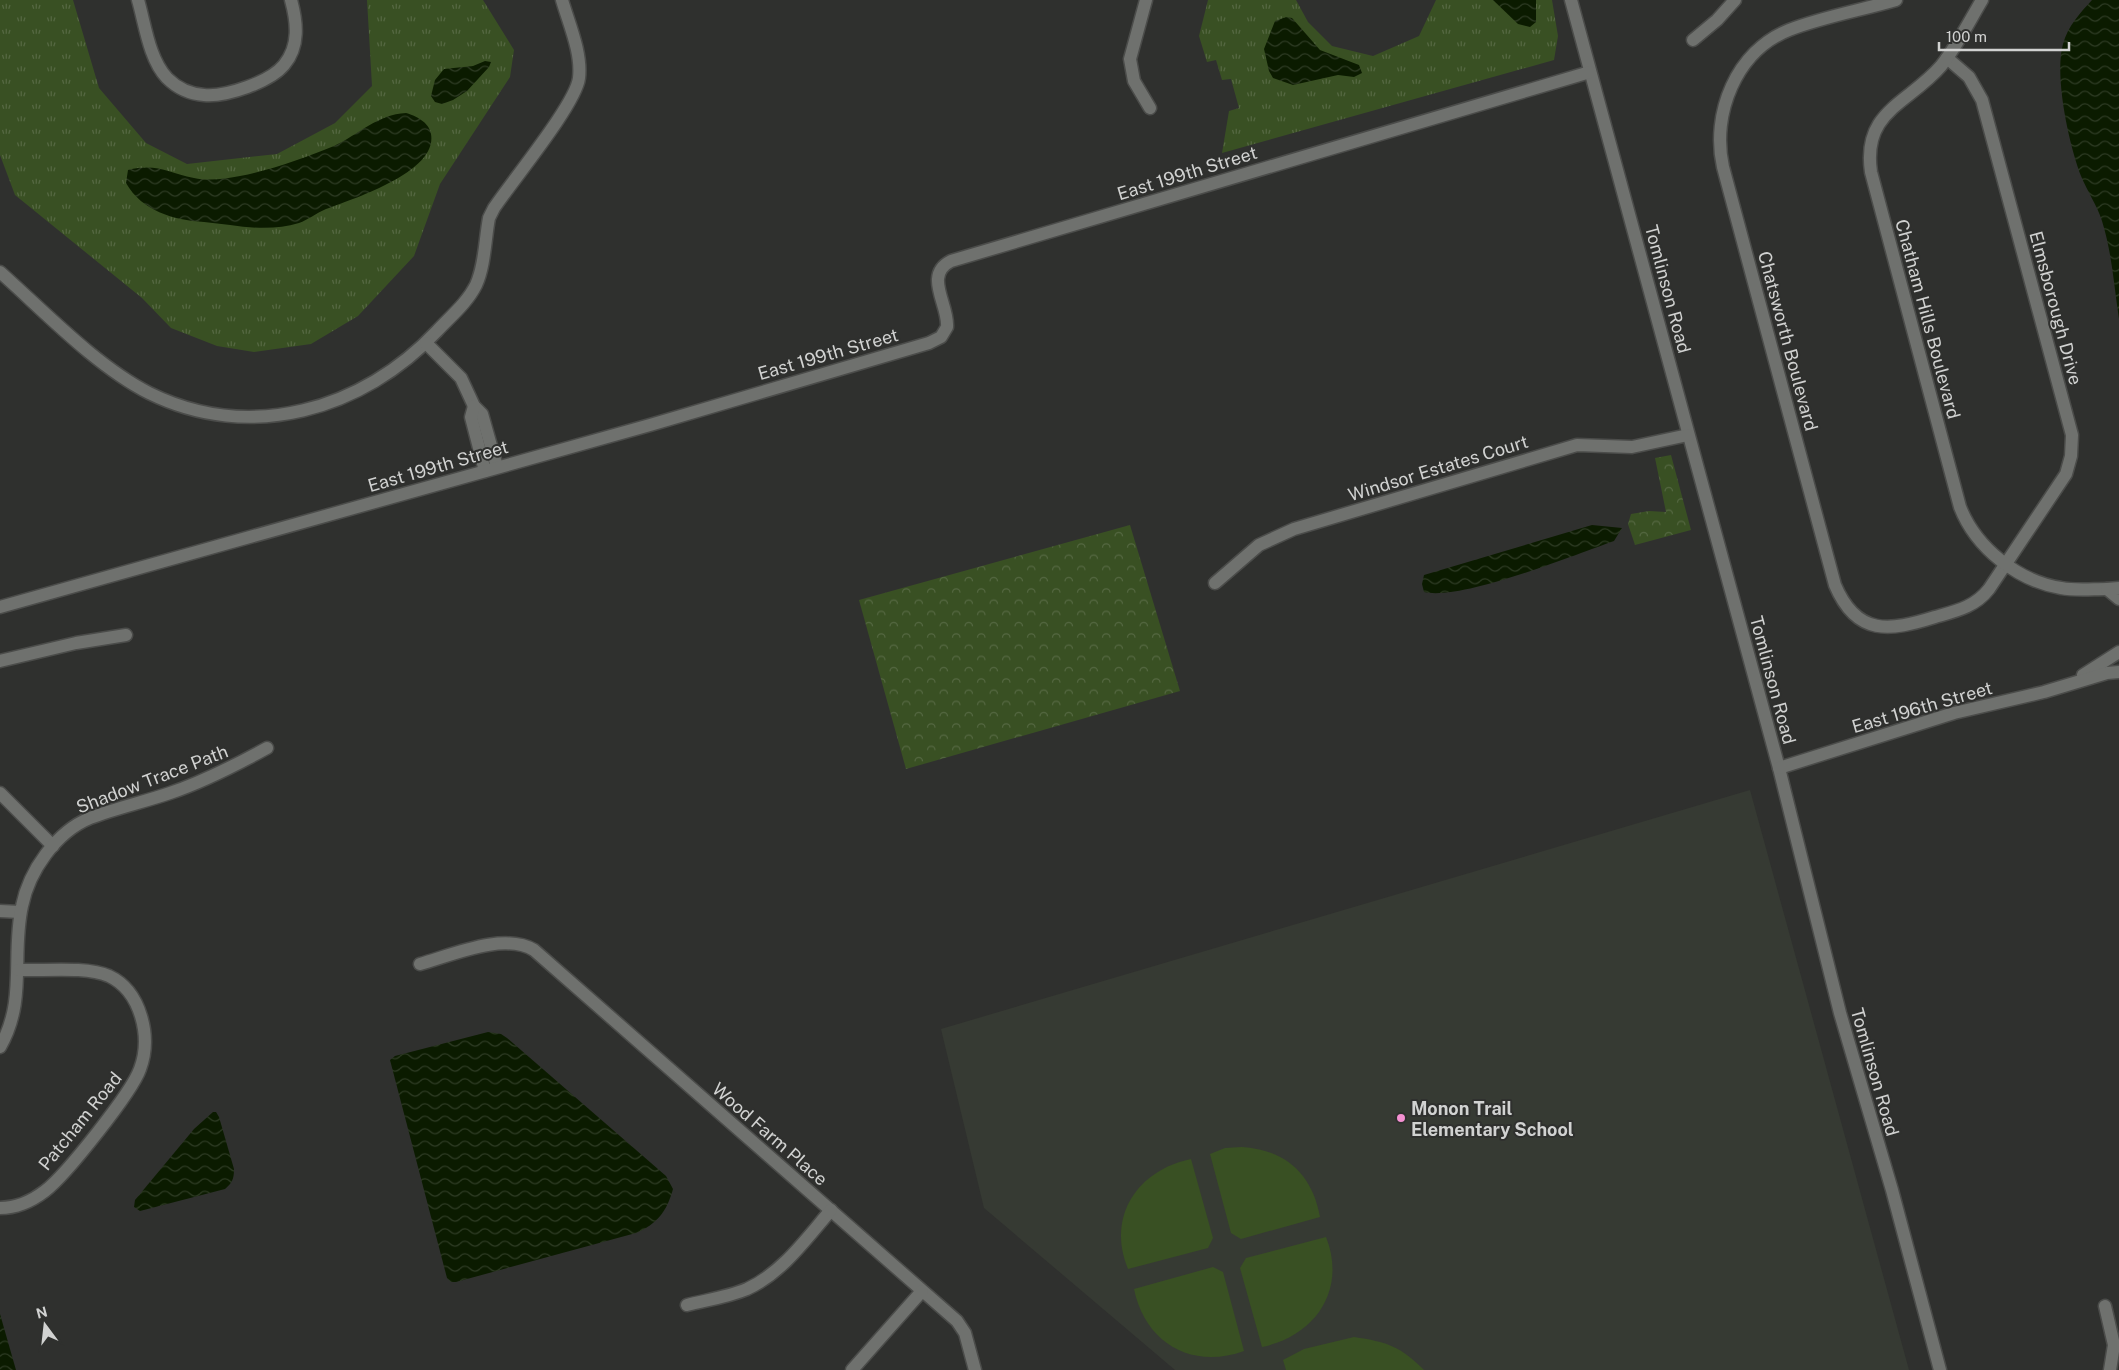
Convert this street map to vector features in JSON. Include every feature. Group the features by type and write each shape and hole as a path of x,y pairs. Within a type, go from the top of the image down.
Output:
{"street":[{"path":"138,0 155,57 166,76 182,89 204,95 215,95 256,84 271,77 285,65 291,54 296,29 291,0"},
{"path":"0,272 97,358 123,378 164,399 223,414 275,415 327,405 360,391 405,363 426,343 470,294 479,275 489,218 494,208 576,91 579,79 579,64 562,0"},
{"path":"1146,0 1130,59 1134,81 1150,108"},
{"name":"Tomlinson Road","path":"1571,0 1629,206 1688,435 1779,768 1840,1013 1892,1190 1940,1370"},
{"path":"1693,40 1727,11 1735,0"},
{"name":"Chatsworth Boulevard","path":"1896,0 1789,30 1758,50 1740,71 1728,93 1720,127 1721,157 1833,578 1846,605 1856,615 1870,623 1889,628 1904,627 1972,604 1987,592 2006,564"},
{"name":"Chatham Hills Boulevard","path":"1982,0 1947,58 1920,87 1882,116 1872,137 1870,165 1960,507 1980,540 2006,564 2030,579 2056,587 2113,588 2119,599"},
{"name":"Elmsborough Drive","path":"1947,58 1969,77 1982,100 2072,440 2070,462 2066,474 2006,564"},
{"name":"East 199th Street","path":"0,607 650,425 936,340 945,332 948,322 937,280 942,268 951,261 1590,72"},
{"path":"426,343 461,378 474,406 471,417 491,469"},
{"name":"Windsor Estates Court","path":"1215,583 1259,545 1294,529 1577,445 1632,447 1688,435"},
{"path":"0,661 76,643 126,634"},
{"name":"East 196th Street","path":"2076,682 2119,652"},
{"name":"East 196th Street","path":"1779,768 1946,716 2044,692 2107,672 2119,672"},
{"name":"Shadow Trace Path","path":"0,1047 14,1016 20,912 34,872 54,846 89,819 172,793 241,763 267,748"},
{"path":"0,792 54,846"},
{"path":"0,911 20,912"},
{"name":"Wood Farm Place","path":"420,964 496,944 517,943 528,947 541,956 961,1326 975,1370"},
{"name":"Patcham Road","path":"0,1208 13,1207 34,1198 47,1190 63,1174 134,1084 142,1059 144,1032 141,1017 128,990 117,982 108,976 91,972 18,970"},
{"path":"687,1305 740,1291 765,1279 785,1262 830,1210"},
{"path":"852,1370 922,1291"},
{"path":"2105,1306 2114,1346 2110,1370"}],"shaded area":[{"name":"Monon Trail Elementary School","path":"1750,790 1909,1370 1175,1370 984,1208 941,1029"}],"green space":[{"path":"0,0 73,0 99,88 146,143 187,164 277,154 335,123 372,86 367,0 483,0 514,50 510,77 440,184 414,256 358,316 311,344 254,352 217,346 171,328 142,298 15,195 0,155"},
{"path":"1208,0 1296,0 1308,22 1332,46 1373,56 1419,36 1436,0 1552,0 1558,36 1554,60 1222,153 1229,111 1239,108 1231,79 1222,80 1216,60 1207,62 1199,36"},
{"path":"1671,455 1691,530 1635,545 1628,524 1631,514 1649,511 1666,512 1655,458"},
{"path":"1130,525 1180,691 906,769 859,600"},
{"path":"1242,1147 1272,1153 1294,1167 1311,1188 1320,1217 1241,1239 1231,1233 1210,1154 1225,1148"},
{"path":"1191,1159 1213,1238 1208,1248 1128,1269 1122,1250 1121,1231 1124,1214 1131,1198 1156,1173"},
{"path":"1326,1237 1331,1256 1332,1275 1329,1292 1322,1308 1297,1333 1262,1347 1240,1268 1246,1258"},
{"path":"1213,1267 1223,1272 1244,1351 1225,1356 1206,1357 1189,1354 1174,1347 1160,1337 1149,1324 1140,1308 1134,1289"},
{"path":"1354,1337 1392,1346 1408,1355 1424,1370 1286,1370 1283,1360 1304,1349"}],"water":[{"path":"1493,0 1536,0 1536,22 1530,27 1518,24"},
{"path":"2092,0 2119,0 2119,319 2105,233 2100,215 2083,182 2076,163 2064,110 2060,74 2065,37 2079,15"},
{"path":"1286,17 1292,18 1320,50 1359,65 1362,73 1354,77 1338,75 1293,85 1273,78 1269,71 1264,49 1275,21"},
{"path":"485,61 491,62 489,67 467,91 453,100 442,104 435,102 431,96 435,80 444,69 473,66"},
{"path":"406,113 422,120 430,130 430,148 421,160 408,172 391,182 322,211 299,223 287,226 263,228 181,219 150,207 133,193 126,183 128,170 138,168 155,168 205,179 229,178 252,173 288,163 334,146 377,121 396,114"},
{"path":"1592,525 1622,528 1614,541 1546,566 1490,584 1464,590 1441,593 1424,592 1422,584 1424,575"},
{"path":"488,1032 501,1034 507,1038 666,1176 673,1189 668,1204 660,1216 650,1225 636,1233 451,1282 447,1278 390,1060 395,1056"},
{"path":"213,1112 216,1112 219,1117 234,1169 233,1178 229,1185 225,1189 140,1211 134,1207 135,1200 194,1129"},
{"path":"0,1314 16,1370 0,1370"}],"place":[{"name":"Monon Trail Elementary School","path":"1401,1118"}]}
